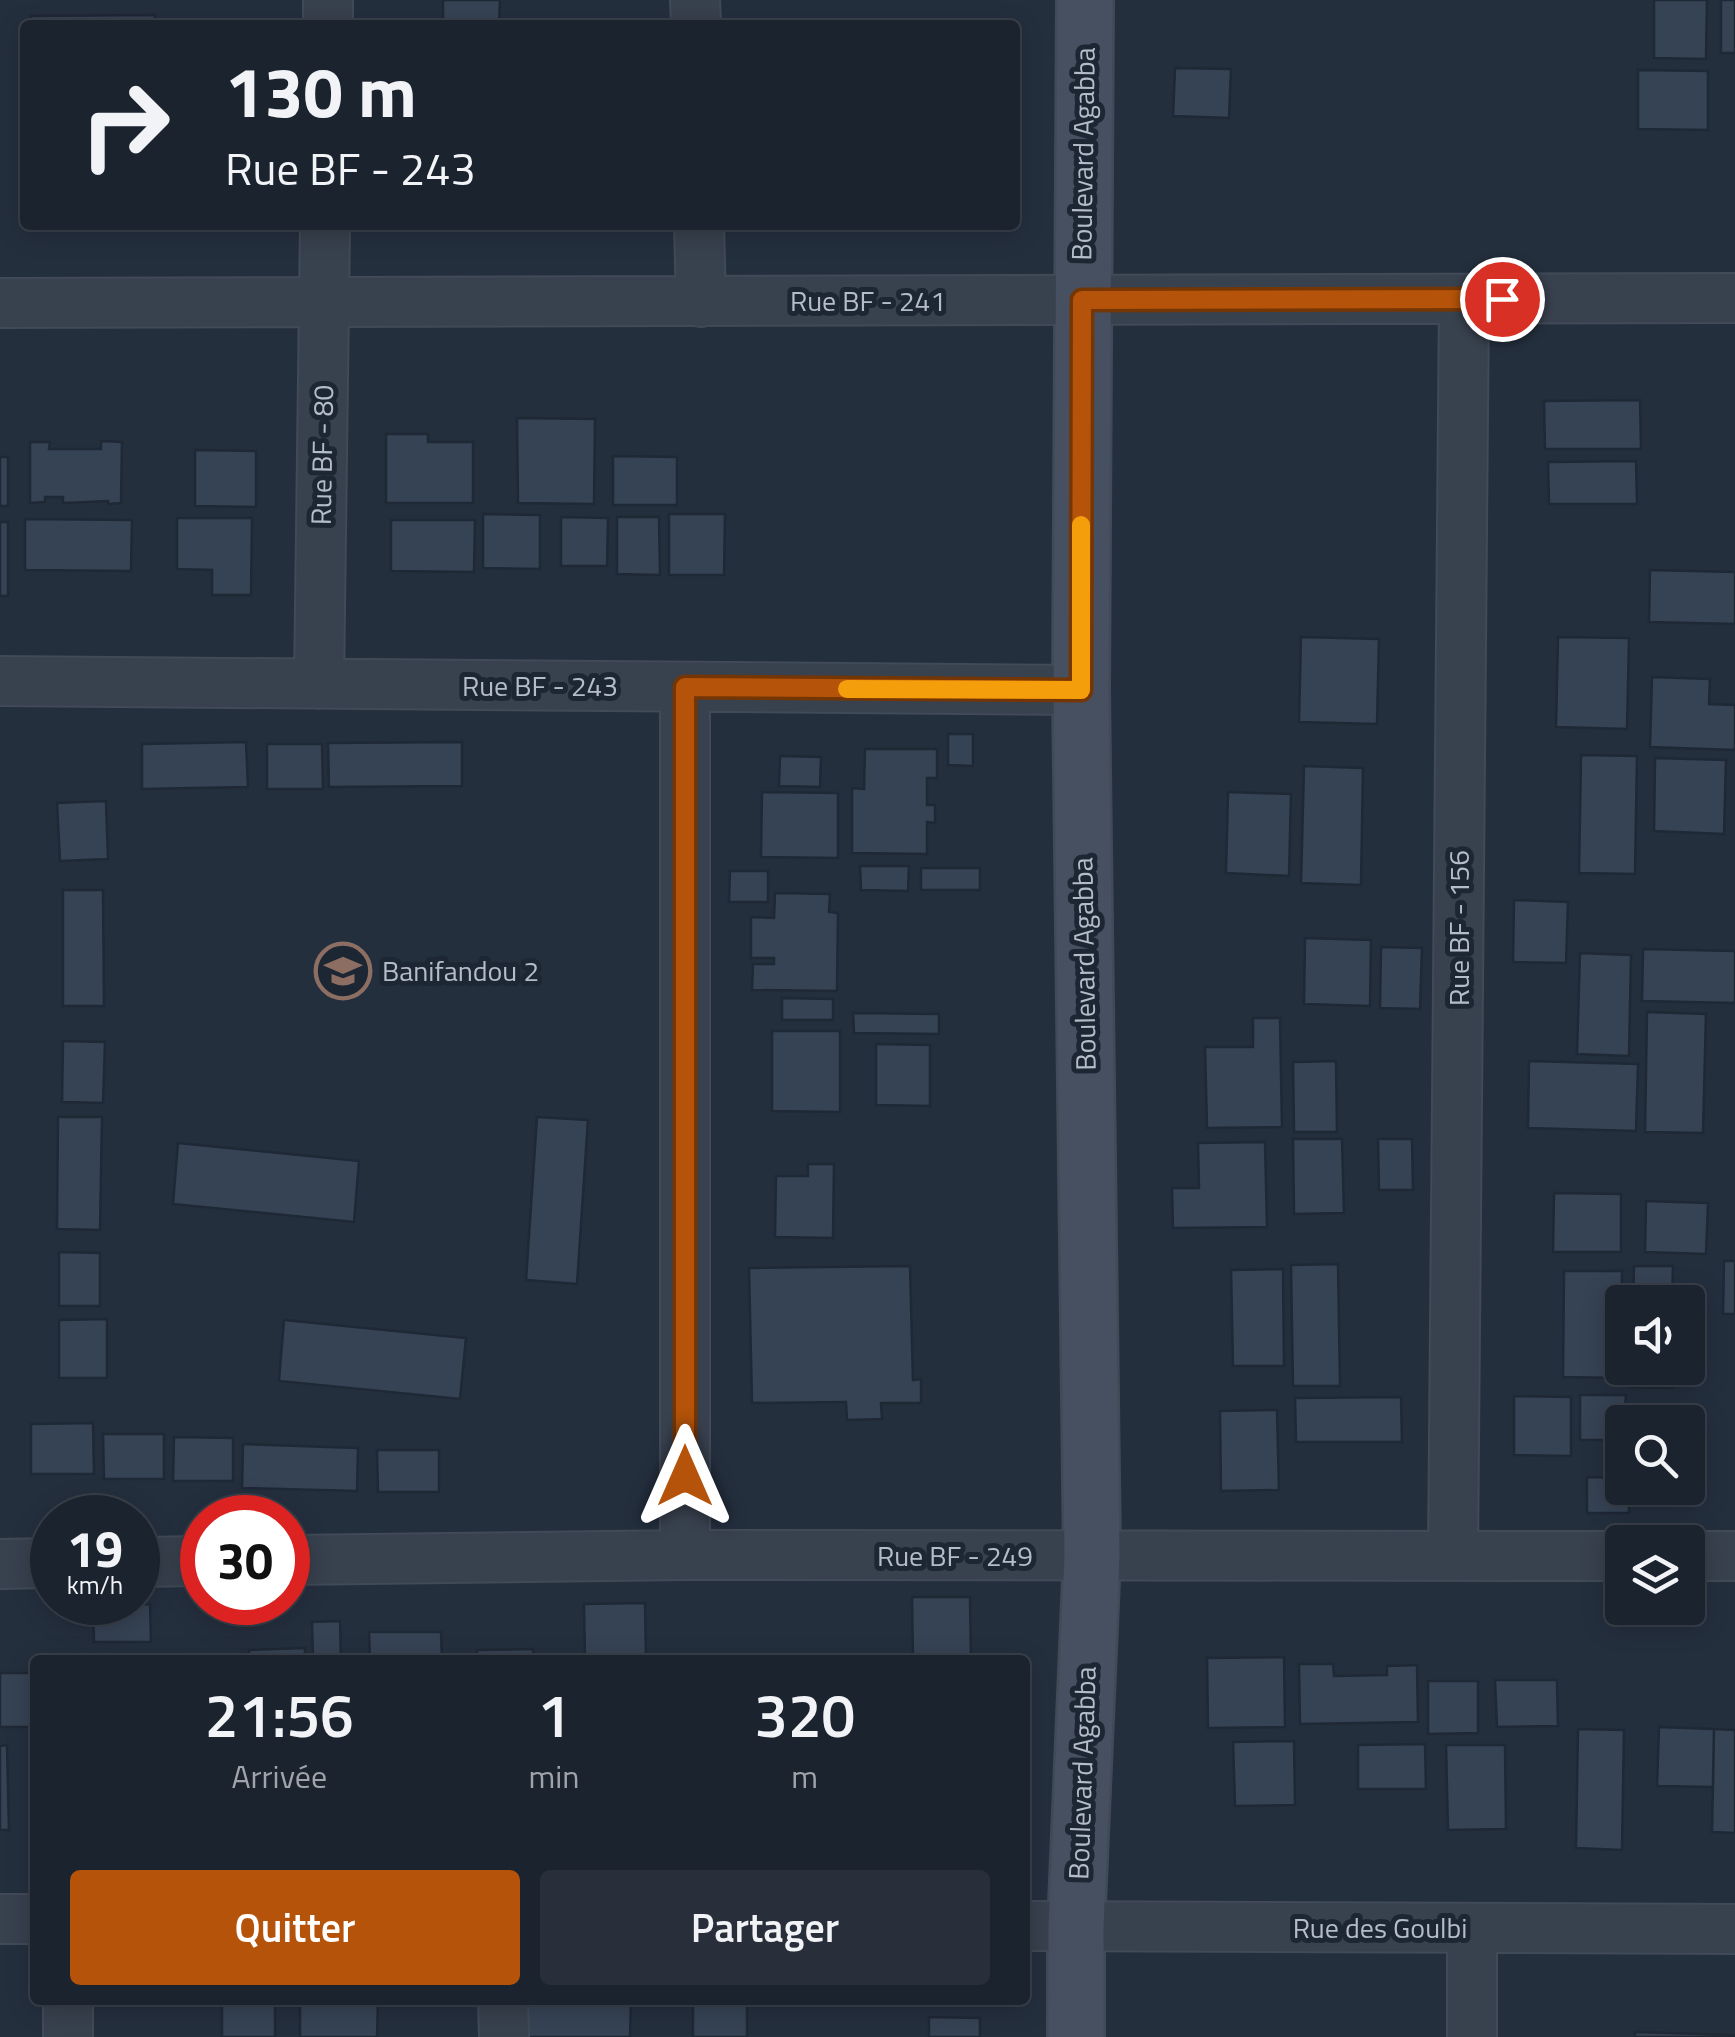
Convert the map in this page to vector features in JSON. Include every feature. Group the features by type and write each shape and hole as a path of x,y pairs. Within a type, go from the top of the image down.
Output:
{"main road":[{"name":"Boulevard Agabba","path":"1076,2037 1050,1927 1092,1556 1081,690 1085,0"}],"street":[{"name":"Rue BF - 80","path":"319,684 325,230"},
{"path":"699,230 700,302"},
{"name":"Rue BF - 241","path":"0,303 1735,298"},
{"name":"Rue BF - 156","path":"1454,1556 1464,300"},
{"name":"Rue BF - 243","path":"0,681 1081,690"},
{"path":"685,687 685,1555"},
{"name":"Rue BF - 249","path":"310,1560 685,1555 1605,1556"},
{"path":"1705,1556 1735,1556"},
{"path":"0,1564 30,1563"},
{"path":"0,1919 30,1919"},
{"name":"Rue des Goulbi","path":"1050,1927 1735,1928"},
{"path":"1472,1928 1472,2037"},
{"path":"68,2005 68,2037"},
{"path":"504,2005 504,2037"}],"building":[{"path":"443,0 500,0 499,20 443,20"},
{"path":"1654,0 1707,0 1706,59 1654,58"},
{"path":"1721,0 1735,0 1735,53 1721,53"},
{"path":"155,15 155,20 31,20 31,16"},
{"path":"1175,68 1231,69 1229,118 1173,116"},
{"path":"1638,70 1708,71 1708,130 1638,129"},
{"path":"1640,400 1641,449 1545,449 1544,401"},
{"path":"517,418 595,419 594,504 518,503"},
{"path":"386,434 428,434 428,442 473,442 473,503 386,503"},
{"path":"101,441 122,442 121,503 63,503 63,497 45,497 45,502 30,503 30,442 50,442 49,449 101,449"},
{"path":"195,450 256,451 256,507 195,506"},
{"path":"613,456 677,457 677,505 613,505"},
{"path":"0,457 8,457 8,506 0,506"},
{"path":"1636,461 1637,504 1549,504 1548,462"},
{"path":"483,514 540,515 540,569 483,568"},
{"path":"669,514 725,514 724,575 669,575"},
{"path":"561,517 608,518 607,566 561,566"},
{"path":"617,517 659,517 660,575 617,574"},
{"path":"177,518 252,518 251,595 212,595 212,570 177,569"},
{"path":"25,519 132,520 131,571 25,570"},
{"path":"391,520 475,520 474,572 391,571"},
{"path":"0,522 8,522 8,596 0,596"},
{"path":"1650,570 1735,572 1735,624 1649,622"},
{"path":"1301,637 1379,639 1377,724 1299,722"},
{"path":"1558,637 1629,638 1627,729 1556,727"},
{"path":"1652,677 1710,679 1709,704 1735,705 1735,750 1650,747"},
{"path":"948,734 973,734 973,766 948,765"},
{"path":"246,742 248,787 142,789 142,744"},
{"path":"462,742 462,786 329,787 328,743"},
{"path":"267,744 322,744 323,789 267,789"},
{"path":"865,749 937,749 937,778 927,778 927,805 935,805 935,823 927,822 927,854 852,853 852,788 864,789"},
{"path":"1581,755 1637,756 1635,874 1579,873"},
{"path":"780,756 821,757 820,787 779,786"},
{"path":"1655,758 1726,760 1724,834 1654,831"},
{"path":"1304,766 1363,768 1361,885 1301,883"},
{"path":"762,792 838,793 838,858 761,857"},
{"path":"1228,792 1291,794 1289,876 1226,873"},
{"path":"106,801 108,859 60,861 57,803"},
{"path":"860,866 909,866 908,891 861,890"},
{"path":"921,868 980,868 980,890 921,890"},
{"path":"730,871 768,871 768,902 729,902"},
{"path":"63,890 103,890 104,1006 63,1006"},
{"path":"775,893 830,894 829,912 838,913 837,991 752,990 753,964 774,964 774,958 751,958 751,917 774,918"},
{"path":"1514,900 1568,902 1566,963 1513,962"},
{"path":"1305,938 1371,940 1370,1006 1304,1004"},
{"path":"1381,947 1422,948 1420,1009 1380,1008"},
{"path":"1643,949 1735,951 1735,1003 1642,1001"},
{"path":"1580,953 1631,955 1629,1056 1577,1054"},
{"path":"782,998 833,999 833,1020 782,1020"},
{"path":"1647,1012 1706,1014 1703,1133 1645,1132"},
{"path":"853,1013 939,1014 939,1034 854,1033"},
{"path":"1253,1018 1280,1018 1282,1127 1207,1128 1205,1047 1253,1047"},
{"path":"772,1031 840,1031 840,1112 772,1111"},
{"path":"63,1041 105,1042 103,1103 62,1102"},
{"path":"876,1044 930,1045 930,1106 876,1105"},
{"path":"1336,1061 1337,1132 1294,1132 1293,1062"},
{"path":"1529,1061 1638,1064 1636,1131 1528,1128"},
{"path":"58,1117 102,1117 100,1230 57,1229"},
{"path":"537,1117 588,1120 577,1284 526,1280"},
{"path":"1293,1139 1342,1139 1344,1213 1294,1214"},
{"path":"1378,1139 1412,1139 1413,1190 1379,1190"},
{"path":"1265,1142 1267,1227 1173,1228 1172,1188 1199,1188 1198,1143"},
{"path":"178,1143 359,1161 354,1222 173,1204"},
{"path":"808,1164 834,1164 833,1238 775,1237 776,1176 808,1176"},
{"path":"1554,1193 1621,1194 1621,1252 1553,1252"},
{"path":"1646,1201 1708,1203 1706,1254 1645,1252"},
{"path":"59,1252 100,1253 100,1306 59,1306"},
{"path":"1724,1261 1735,1261 1735,1314 1723,1314"},
{"path":"1338,1264 1340,1386 1293,1386 1291,1265"},
{"path":"910,1266 913,1380 921,1379 921,1403 881,1403 882,1419 847,1420 846,1402 752,1403 749,1268"},
{"path":"1634,1266 1673,1266 1672,1285 1633,1285"},
{"path":"1283,1269 1284,1366 1233,1366 1231,1270"},
{"path":"1564,1271 1622,1271 1622,1285 1605,1285 1605,1378 1563,1377"},
{"path":"107,1319 107,1378 59,1378 59,1320"},
{"path":"284,1320 466,1338 460,1399 279,1381"},
{"path":"1632,1385 1672,1385 1672,1388"},
{"path":"1580,1395 1626,1395 1625,1405 1605,1405 1605,1440 1580,1440"},
{"path":"1514,1396 1571,1397 1571,1456 1514,1455"},
{"path":"1401,1397 1402,1442 1296,1442 1295,1398"},
{"path":"1277,1410 1279,1490 1221,1491 1220,1411"},
{"path":"93,1423 94,1474 31,1474 31,1424"},
{"path":"103,1434 164,1434 164,1479 104,1479"},
{"path":"174,1437 233,1438 233,1481 173,1481"},
{"path":"243,1444 358,1448 357,1491 242,1488"},
{"path":"377,1450 439,1450 439,1492 378,1492"},
{"path":"1587,1477 1605,1478 1605,1505 1629,1505 1629,1513 1587,1513"},
{"path":"912,1597 970,1597 971,1655 913,1655"},
{"path":"645,1603 646,1655 585,1655 584,1604"},
{"path":"340,1621 341,1655 313,1655 312,1622"},
{"path":"94,1625 151,1625 151,1642 94,1642"},
{"path":"369,1632 441,1632 442,1655 370,1655"},
{"path":"305,1648 305,1655 249,1655 249,1650"},
{"path":"533,1649 534,1655 477,1655 477,1650"},
{"path":"1284,1657 1285,1727 1208,1728 1207,1658"},
{"path":"1299,1664 1333,1664 1334,1676 1387,1675 1387,1666 1417,1665 1418,1722 1300,1724"},
{"path":"0,1673 30,1673 30,1727 0,1727"},
{"path":"1495,1680 1557,1680 1558,1726 1497,1727"},
{"path":"1428,1681 1478,1681 1478,1733 1428,1734"},
{"path":"1659,1727 1714,1729 1713,1787 1657,1786"},
{"path":"1578,1729 1624,1730 1622,1850 1576,1848"},
{"path":"1714,1729 1735,1730 1735,1833 1712,1832"},
{"path":"1294,1741 1295,1805 1235,1806 1233,1742"},
{"path":"1425,1744 1426,1789 1358,1789 1358,1745"},
{"path":"7,1745 9,1830 0,1830 0,1746"},
{"path":"1446,1745 1505,1745 1506,1829 1448,1830"},
{"path":"222,2005 275,2005 275,2037 222,2037"},
{"path":"300,2005 378,2005 377,2037 300,2037"},
{"path":"521,2005 631,2005 630,2037 521,2037"},
{"path":"693,2005 747,2005 747,2037 693,2037"},
{"path":"929,2017 980,2018 980,2037 929,2037"},
{"path":"1635,2032 1735,2035 1735,2037 1635,2037"}],"slow traffic":[{"path":"847,689 1081,690 1081,525"}],"place":[{"name":"Banifandou 2","path":"343,971"}],"route":[{"path":"685,1476 685,687 1081,690 1082,300 1502,299"}]}
